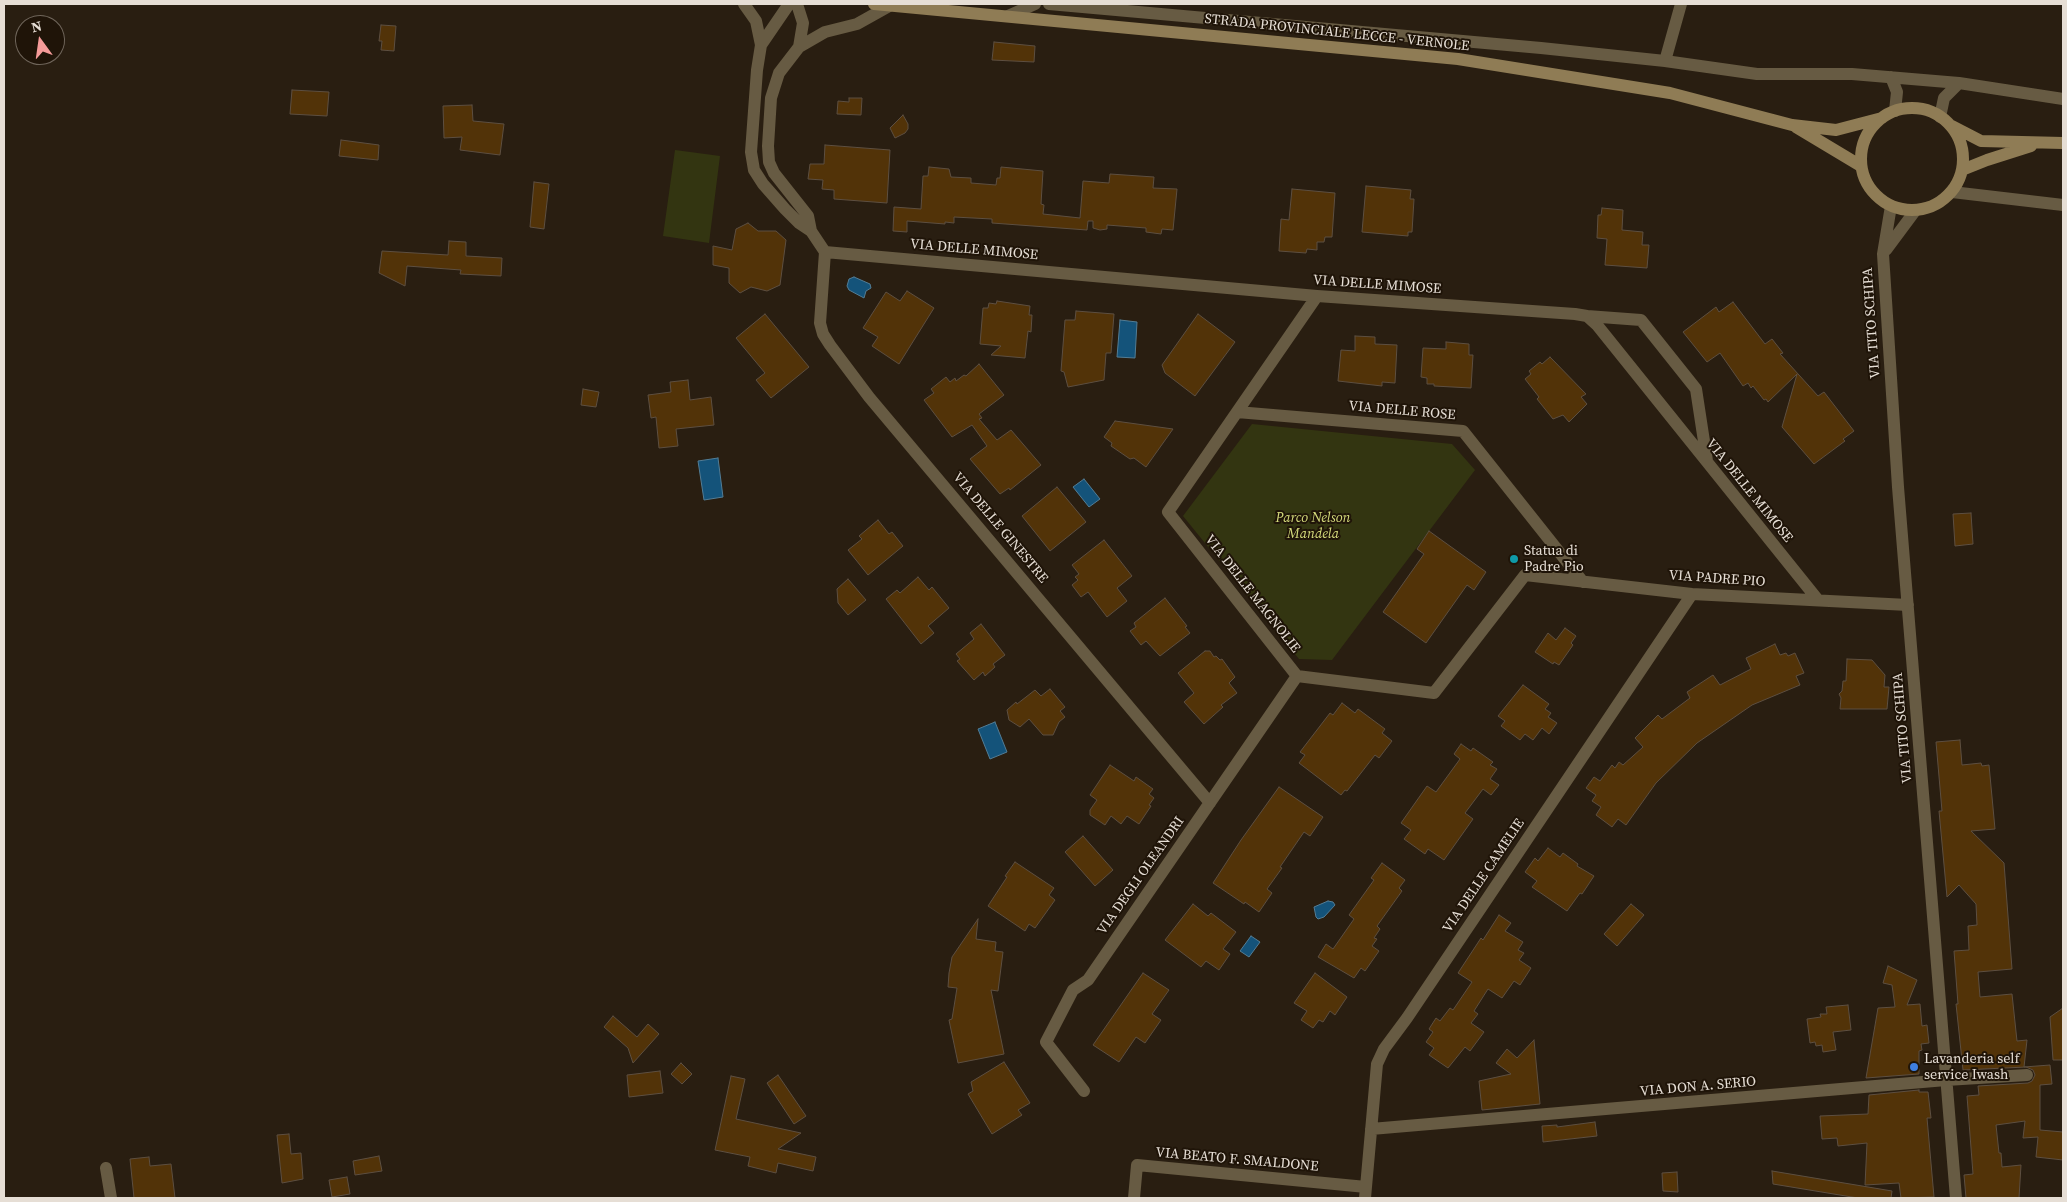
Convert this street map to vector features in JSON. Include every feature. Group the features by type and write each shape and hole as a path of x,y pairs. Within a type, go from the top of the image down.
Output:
{"main road":[{"name":"STRADA PROVINCIALE LECCE - VERNOLE","path":"874,4 1458,59 1670,93 1792,125 1836,130 1882,118 1895,111 1910,108 1924,110 1982,141 2063,143"},
{"name":"STRADA PROVINCIALE LECCE - VERNOLE","path":"1882,118 1872,127 1864,139 1861,152 1861,166 1866,183 1876,196 1891,206 1902,210 1915,211"},
{"path":"1915,211 1929,208 1952,192 1962,170 1963,154 1959,139 1945,121"},
{"name":"STRADA PROVINCIALE LECCE - VERNOLE","path":"1792,125 1861,166"},
{"name":"STRADA PROVINCIALE LECCE - VERNOLE","path":"1962,170 2040,142"}],"street":[{"path":"744,4 756,21 761,45 757,70 751,152 754,170 763,184 799,223 811,231"},
{"path":"761,45 789,4"},
{"path":"797,4 803,23 798,47 779,74 771,98 768,146 770,162 774,173 808,216 811,231 825,252"},
{"path":"1008,16 1035,4"},
{"path":"1049,4 1532,47 1665,61 1757,74 1852,74 1959,83 2063,99"},
{"path":"1665,61 1681,4"},
{"path":"798,47 825,32 857,24 891,5"},
{"path":"1891,77 1897,92 1895,111"},
{"path":"1945,121 1944,98 1959,83"},
{"path":"1952,192 2063,205"},
{"name":"VIA TITO SCHIPA","path":"1891,206 1883,254 1908,605 1956,1198"},
{"name":"VIA TITO SCHIPA","path":"1883,254 1899,229 1915,211"},
{"name":"VIA DELLE MIMOSE","path":"825,252 1317,296 1587,316 1597,325 1818,600"},
{"name":"VIA DELLE GINESTRE","path":"825,252 820,323 823,334 830,345 869,397 1210,803"},
{"name":"VIA DELLE MAGNOLIE","path":"1297,676 1168,512 1317,296"},
{"path":"1587,316 1641,320 1696,389 1707,462"},
{"name":"VIA DELLE ROSE","path":"1237,412 1463,432 1583,582"},
{"name":"VIA PADRE PIO","path":"1297,676 1434,693 1525,575 1692,594 1908,605"},
{"name":"VIA DELLE CAMELIE","path":"1366,1193 1377,1064 1384,1049 1407,1018 1692,594"},
{"name":"VIA DEGLI OLEANDRI","path":"1084,1091 1046,1042 1073,990 1088,980 1297,676"},
{"name":"VIA DON A. SERIO","path":"1371,1129 1946,1080 2027,1075"},
{"name":"VIA BEATO F. SMALDONE","path":"1134,1198 1137,1165 1366,1193"},
{"path":"106,1168 111,1198"}],"green space":[{"path":"675,150 720,156 709,243 663,236"},
{"name":"Parco Nelson Mandela","path":"1252,424 1452,444 1475,470 1332,660 1299,659 1183,516"}],"water":[{"path":"854,277 870,284 871,288 866,291 864,298 849,290 847,286 849,279"},
{"path":"1120,320 1137,322 1135,358 1117,357"},
{"path":"718,458 723,497 704,500 698,461"},
{"path":"1084,479 1100,499 1089,507 1073,487"},
{"path":"995,722 1007,752 990,759 978,729"},
{"path":"1328,901 1333,902 1335,905 1324,917 1318,919 1314,907"},
{"path":"1251,936 1260,942 1249,957 1240,951"}],"building":[{"path":"381,25 396,26 394,51 381,50 382,41 379,41"},
{"path":"994,42 1035,46 1034,62 992,60"},
{"path":"292,90 329,92 327,116 290,114"},
{"path":"849,98 862,98 861,115 837,114 838,101 849,102"},
{"path":"472,105 473,121 504,124 500,155 460,150 462,137 444,138 443,106"},
{"path":"903,115 908,124 908,129 905,133 895,138 890,128"},
{"path":"341,140 379,145 378,160 339,156"},
{"path":"825,145 890,150 887,203 834,199 834,190 822,189 823,180 808,179 810,164 824,164"},
{"path":"929,167 949,169 951,177 971,178 971,183 996,185 997,178 1000,178 1001,167 1043,171 1041,204 1044,205 1043,214 1080,218 1083,181 1109,183 1110,174 1154,177 1153,188 1177,189 1173,230 1162,229 1161,234 1146,232 1146,228 1107,225 1107,229 1100,230 1093,228 1093,221 1088,221 1087,230 992,223 992,219 954,217 954,223 945,222 945,224 907,221 907,232 893,231 894,207 921,209 923,176 928,176"},
{"path":"534,182 549,184 544,229 530,227"},
{"path":"1366,186 1411,190 1410,199 1414,199 1412,232 1408,232 1408,236 1362,232"},
{"path":"1292,189 1335,193 1332,237 1325,237 1324,242 1317,242 1317,250 1307,249 1306,253 1279,251 1281,219 1289,220"},
{"path":"1602,208 1623,210 1622,230 1643,232 1642,245 1649,245 1647,268 1605,265 1607,239 1597,238 1598,215 1601,215"},
{"path":"748,223 758,231 776,231 786,240 780,285 767,291 751,287 740,293 729,283 729,268 713,265 713,246 732,250 736,229"},
{"path":"449,241 466,242 466,256 502,258 501,276 460,274 461,270 407,266 405,286 379,273 382,251 448,255"},
{"path":"907,291 934,308 899,364 872,346 878,337 863,328 886,292 900,301"},
{"path":"997,301 1030,306 1029,315 1032,315 1031,332 1028,331 1025,358 991,355 1001,346 980,344 983,308 988,308 989,303 996,304"},
{"path":"1733,302 1765,344 1772,339 1783,353 1780,354 1818,396 1824,392 1854,431 1843,439 1845,441 1814,464 1782,427 1797,374 1768,402 1766,399 1764,400 1753,386 1751,388 1748,383 1743,386 1720,353 1707,362 1683,332 1716,307 1719,312"},
{"path":"1076,311 1114,314 1111,353 1106,353 1104,380 1068,387 1064,372 1061,371 1065,320 1075,320"},
{"path":"765,314 809,367 771,398 756,380 765,373 736,338"},
{"path":"1198,314 1235,342 1195,396 1165,373 1162,365"},
{"path":"1355,336 1375,337 1375,344 1397,345 1395,383 1382,382 1382,386 1338,381 1341,350 1355,351"},
{"path":"1446,342 1469,344 1469,355 1473,355 1471,388 1434,386 1434,384 1427,384 1427,378 1421,377 1423,348 1446,349"},
{"path":"1550,357 1586,394 1581,397 1587,404 1569,422 1563,415 1553,419 1537,399 1539,397 1525,379 1531,374 1529,371"},
{"path":"979,364 1004,395 979,414 982,418 979,419 997,440 1011,430 1041,465 1010,490 1009,488 1000,494 970,459 987,446 972,425 952,437 924,400 934,393 931,389 946,377 950,382 955,378 956,381 964,375 966,376"},
{"path":"688,380 690,400 711,397 714,425 676,429 678,446 659,448 656,417 651,418 648,395 671,392 670,382"},
{"path":"583,389 599,392 596,407 581,405"},
{"path":"1115,421 1173,429 1146,467 1134,458 1130,459 1111,446 1112,443 1104,437"},
{"path":"1057,487 1086,522 1050,551 1022,516"},
{"path":"1971,513 1973,544 1955,546 1953,514"},
{"path":"878,520 889,534 892,532 903,546 868,575 848,550 862,539 859,536"},
{"path":"1429,531 1486,572 1474,590 1467,585 1426,643 1383,612 1424,554 1417,549"},
{"path":"1104,540 1132,576 1117,588 1127,601 1107,617 1088,592 1081,597 1072,585 1078,580 1075,577 1079,574 1072,565"},
{"path":"918,577 929,590 932,587 949,608 928,626 934,633 921,644 886,599 897,590 900,593"},
{"path":"848,579 866,600 848,615 838,603 837,589"},
{"path":"1165,598 1187,626 1185,627 1190,633 1160,656 1146,641 1141,645 1130,631 1136,627 1134,623"},
{"path":"981,624 1005,655 993,664 995,667 985,676 983,672 974,680 957,661 960,659 956,654 974,639 970,633"},
{"path":"1565,628 1576,636 1571,643 1573,645 1559,665 1554,662 1553,664 1535,652 1548,633 1556,640"},
{"path":"1775,644 1780,655 1786,653 1788,656 1795,653 1804,673 1796,676 1800,685 1752,705 1697,743 1656,783 1626,825 1618,819 1612,827 1596,815 1601,807 1592,801 1596,795 1586,788 1594,777 1600,781 1612,765 1615,768 1619,762 1623,765 1643,747 1635,738 1658,715 1662,719 1690,698 1687,692 1713,675 1720,685 1751,669 1746,658"},
{"path":"1205,651 1210,651 1214,657 1222,659 1235,677 1229,683 1237,693 1221,705 1223,707 1204,724 1184,702 1194,693 1178,673"},
{"path":"1847,659 1872,660 1885,675 1884,687 1889,687 1887,709 1840,709 1841,698 1839,694 1842,691 1843,681 1846,681"},
{"path":"1523,685 1549,704 1545,709 1551,713 1548,717 1557,723 1549,734 1542,728 1533,740 1525,734 1520,740 1501,726 1505,721 1498,716"},
{"path":"1050,689 1065,707 1060,711 1065,717 1059,722 1053,735 1043,735 1029,719 1020,727 1009,720 1007,710 1016,702 1017,704 1035,690 1041,696"},
{"path":"1342,703 1355,713 1358,709 1385,729 1382,733 1392,741 1379,758 1375,755 1347,791 1345,790 1341,795 1299,763 1305,755 1300,752 1330,713 1333,715"},
{"path":"1960,740 1962,765 1981,763 1982,766 1989,765 1995,829 1971,831 2004,863 2012,969 1978,972 1980,997 2012,994 2017,1041 2027,1040 2024,1067 2050,1065 2052,1084 2040,1085 2040,1130 2063,1132 2063,1160 2036,1157 2038,1137 2023,1138 2025,1121 1996,1125 2002,1167 2021,1165 2019,1198 1966,1198 1964,1175 1973,1174 1967,1096 1979,1095 1978,1086 2028,1083 2032,1081 2035,1075 2033,1070 2026,1067 1963,1070 1956,1004 1958,1004 1954,951 1969,950 1968,926 1977,925 1976,904 1959,885 1947,897 1939,811 1942,811 1936,742"},
{"path":"1461,744 1471,751 1473,748 1493,762 1490,765 1497,769 1490,779 1499,785 1491,795 1483,789 1465,813 1473,819 1444,860 1428,849 1425,854 1404,839 1411,830 1401,823 1427,786 1436,792 1460,759 1454,754"},
{"path":"1110,765 1134,781 1136,777 1153,789 1149,794 1154,798 1149,805 1151,806 1139,824 1127,816 1121,824 1111,816 1105,825 1090,815 1090,810 1097,800 1090,795"},
{"path":"1279,787 1323,817 1310,836 1304,832 1280,867 1282,868 1267,889 1272,893 1259,912 1213,883"},
{"path":"1083,836 1113,870 1095,886 1065,852"},
{"path":"1548,848 1560,857 1563,853 1578,864 1577,866 1594,876 1567,911 1532,887 1537,881 1525,872 1535,858 1538,861"},
{"path":"1015,862 1054,888 1049,895 1055,900 1035,928 1029,924 1025,931 988,906"},
{"path":"1382,863 1405,880 1399,888 1402,891 1377,926 1380,929 1374,938 1377,939 1372,946 1379,951 1365,971 1361,968 1354,978 1318,957 1326,944 1333,949 1354,919 1349,915 1374,880 1371,878"},
{"path":"1193,904 1208,916 1211,913 1236,932 1223,949 1230,954 1219,970 1206,961 1201,967 1165,940"},
{"path":"1631,904 1644,915 1617,946 1604,934"},
{"path":"1499,915 1511,923 1505,931 1523,942 1518,950 1524,953 1519,960 1531,968 1520,985 1514,981 1502,998 1488,989 1474,1011 1478,1014 1471,1023 1484,1032 1470,1051 1465,1047 1448,1068 1429,1055 1434,1048 1426,1042 1433,1032 1429,1029 1436,1018 1440,1021 1450,1008 1453,1010 1472,982 1458,973"},
{"path":"978,919 976,939 996,942 995,951 1003,952 998,991 991,990 1004,1054 958,1063 949,1020 952,1019 957,988 948,987 949,973 952,957"},
{"path":"1888,966 1917,980 1907,1005 1920,1004 1922,1026 1927,1025 1929,1043 1921,1044 1922,1050 1919,1051 1919,1074 1866,1078 1878,1008 1895,1007 1892,985 1883,983"},
{"path":"1143,973 1169,990 1152,1014 1161,1020 1145,1043 1136,1037 1119,1062 1093,1045"},
{"path":"1315,973 1347,997 1335,1015 1330,1011 1323,1022 1319,1020 1313,1028 1301,1020 1307,1011 1294,1003"},
{"path":"1848,1005 1851,1030 1833,1032 1836,1050 1823,1052 1822,1045 1816,1046 1815,1042 1810,1043 1807,1019 1821,1017 1820,1014 1827,1014 1826,1007"},
{"path":"2063,1008 2063,1060 2053,1060 2050,1017"},
{"path":"613,1016 637,1037 648,1024 659,1034 633,1063 628,1048 604,1027"},
{"path":"1534,1040 1540,1104 1482,1110 1479,1081 1511,1074 1496,1063 1507,1049 1517,1058"},
{"path":"1004,1062 1030,1103 1018,1110 1022,1115 992,1134 968,1094 973,1091 971,1082"},
{"path":"681,1063 692,1074 682,1084 671,1074"},
{"path":"660,1071 663,1093 629,1097 627,1075"},
{"path":"778,1075 806,1116 794,1124 767,1083"},
{"path":"731,1076 745,1079 736,1119 801,1133 778,1149 816,1157 813,1171 778,1163 776,1173 748,1166 750,1157 715,1150"},
{"path":"1919,1090 1919,1092 1928,1092 1931,1118 1927,1118 1934,1197 1901,1198 1899,1183 1865,1185 1867,1143 1838,1146 1837,1138 1822,1139 1820,1116 1868,1114 1869,1095"},
{"path":"1595,1122 1597,1136 1543,1142 1542,1126 1557,1125 1557,1127"},
{"path":"289,1134 291,1154 301,1153 303,1179 282,1183 277,1135"},
{"path":"379,1156 382,1171 355,1175 353,1161"},
{"path":"149,1157 150,1166 171,1164 175,1198 134,1198 130,1159"},
{"path":"1772,1171 1892,1191 1891,1198 1858,1198 1773,1184"},
{"path":"1677,1172 1678,1192 1663,1191 1662,1173"},
{"path":"347,1177 350,1194 332,1197 329,1180"}],"place":[{"name":"Statua di Padre Pio","path":"1514,559"},
{"name":"Lavanderia self service Iwash","path":"1914,1067"}]}
